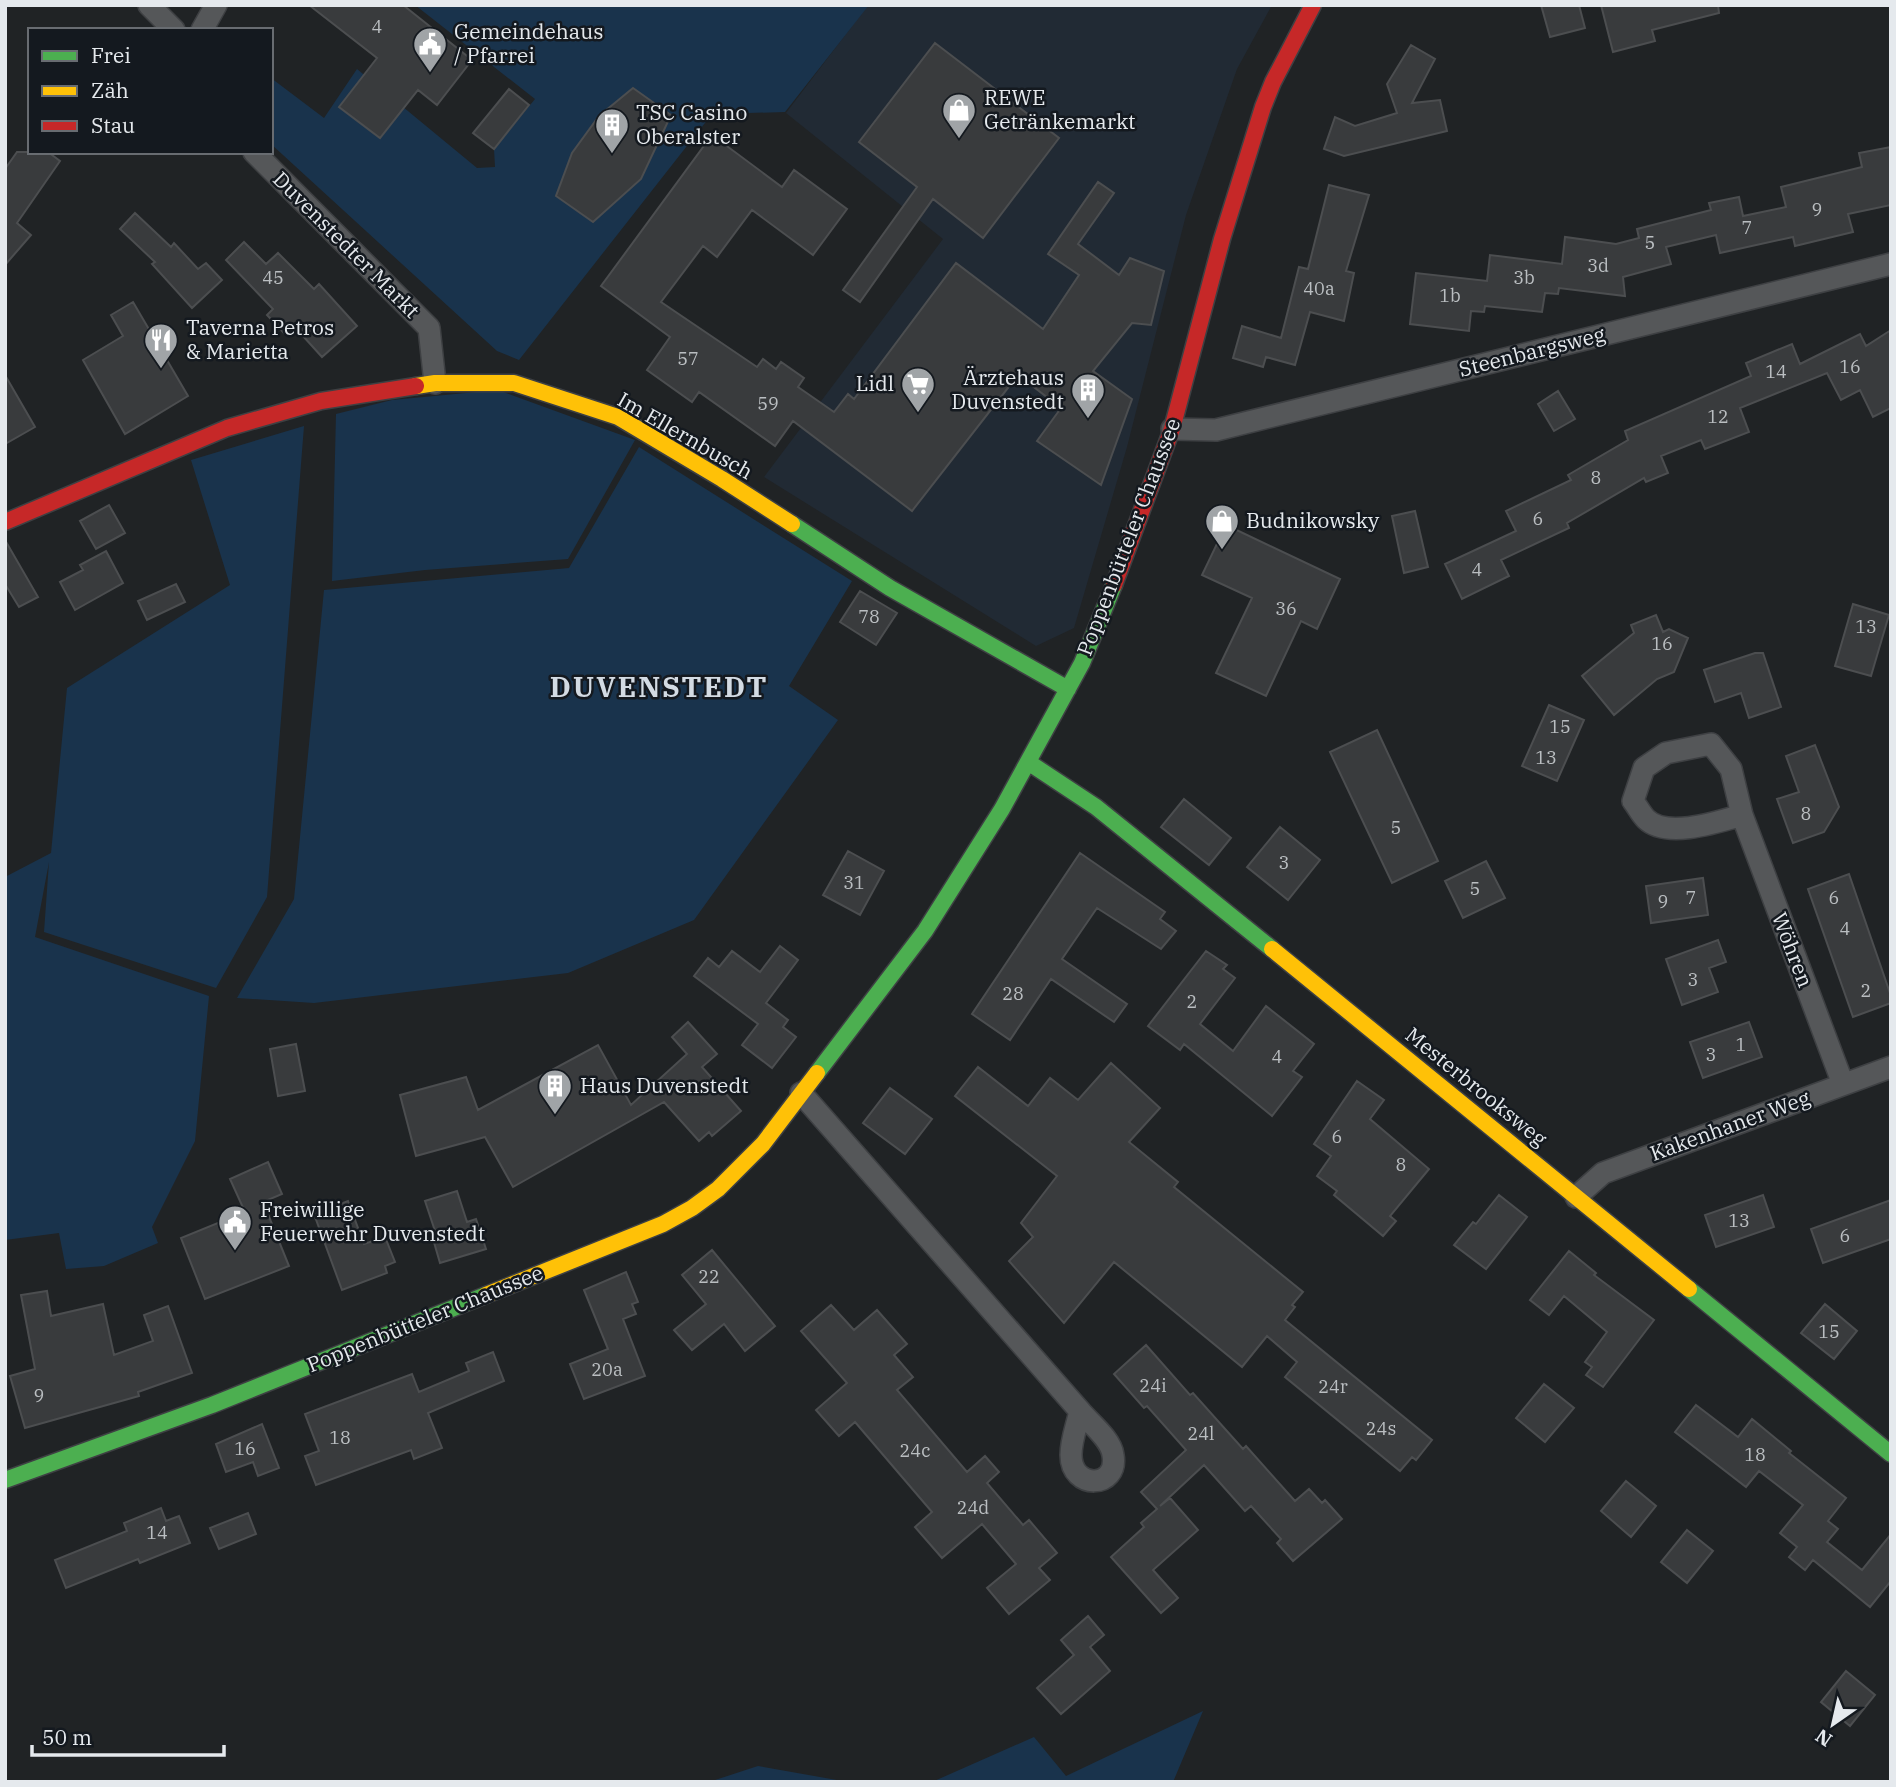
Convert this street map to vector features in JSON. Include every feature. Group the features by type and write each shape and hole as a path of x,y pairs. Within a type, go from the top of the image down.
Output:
{"street":[{"path":"149,5 172,28"},
{"path":"203,28 216,5"},
{"name":"Poppenbütteler Chaussee","path":"5,1480 212,1405 663,1224 718,1189 763,1144 925,931 1002,809 1068,689 1104,613 1172,429 1222,239 1252,138 1273,82 1313,5"},
{"name":"Duvenstedter Markt","path":"256,154 429,328 435,383"},
{"name":"Steenbargsweg","path":"1172,429 1216,430 1891,264"},
{"name":"Im Ellernbusch","path":"5,523 34,508 227,428 321,401 435,383 514,383 618,417 722,479 890,588 1068,689"},
{"name":"Wöhren","path":"1742,815 1708,825 1671,829 1647,821 1633,801 1644,768 1666,752 1711,744 1731,769 1742,815 1843,1084"},
{"name":"Mesterbrooksweg","path":"1028,762 1096,807 1891,1454"},
{"name":"Kakenhaner Weg","path":"1576,1197 1603,1173 1891,1067"},
{"path":"802,1094 1080,1411"}],"shaded area":[{"path":"415,5 869,5 785,112 712,114 519,360 497,351 273,146 273,80 324,118 357,69 477,168 495,167 494,149 535,99"},
{"path":"868,5 1272,5 1237,69 1186,215 1127,447 1074,628 1036,646 764,477 943,239 786,113"},
{"path":"498,390 635,440 568,559 425,570 332,581 336,414 392,400"},
{"path":"304,426 267,897 216,988 44,932 49,862 35,937 209,996 195,1141 152,1227 158,1243 104,1266 66,1269 59,1233 5,1240 5,877 51,853 67,688 230,585 191,460"},
{"path":"639,447 852,581 789,686 838,720 694,920 568,973 314,1003 237,998 294,899 324,590 569,568"},
{"path":"1203,1711 1173,1782 932,1782 1034,1737 1066,1776"},
{"path":"758,1766 848,1782 709,1782"}],"building":[{"path":"309,5 403,5 472,60 437,105 418,90 380,138 339,107 377,58"},
{"path":"1541,5 1579,5 1585,28 1550,37"},
{"path":"1601,5 1718,5 1719,13 1652,30 1655,41 1613,52"},
{"name":"REWE Getränkemarkt","path":"935,43 1059,138 983,238 933,199 860,302 843,290 917,187 859,142"},
{"path":"1411,45 1435,59 1412,103 1440,100 1447,131 1344,156 1324,149 1335,117 1355,126 1397,113 1387,84"},
{"name":"TSC Casino Oberalster","path":"633,88 671,115 641,179 593,222 556,196 572,153 599,116"},
{"path":"509,89 529,105 494,149 473,133"},
{"path":"712,135 782,187 794,170 847,209 813,255 752,210 717,257 703,246 661,302 757,367 763,359 776,369 781,362 804,378 798,387 834,412 848,394 854,399 956,263 1043,329 1079,275 1048,254 1098,182 1114,193 1078,244 1119,275 1130,258 1164,271 1151,325 1132,323 1093,371 1132,399 1101,485 1037,441 1061,408 1018,375 912,511 793,421 775,446 699,392 692,402 647,370 670,337 601,286"},
{"path":"1891,147 1891,205 1848,214 1853,232 1795,246 1793,237 1720,253 1716,235 1666,247 1671,264 1623,277 1625,296 1559,288 1558,294 1545,293 1542,312 1485,306 1484,312 1471,311 1469,331 1410,324 1416,273 1487,281 1490,255 1562,264 1565,237 1616,244 1639,238 1637,229 1711,210 1709,203 1739,197 1743,216 1786,207 1781,187 1862,167 1859,153"},
{"path":"17,152 51,154 60,161 17,223 31,235 5,265 5,169"},
{"path":"1329,185 1369,195 1346,271 1354,273 1344,321 1310,312 1295,365 1266,357 1263,367 1233,358 1242,326 1281,338 1299,267 1308,269"},
{"path":"135,213 171,247 174,243 198,269 206,263 222,280 192,308 152,264 155,262 120,229"},
{"path":"244,242 266,264 278,253 314,289 319,284 357,326 322,357 293,325 284,333 267,315 273,309 226,260"},
{"path":"133,302 188,396 125,434 83,360 123,336 111,315"},
{"path":"1891,330 1891,408 1873,417 1860,390 1841,400 1827,373 1740,408 1749,432 1705,449 1701,440 1661,456 1668,473 1646,482 1644,478 1567,523 1569,528 1501,560 1509,576 1462,599 1445,564 1516,531 1506,511 1571,480 1568,475 1628,440 1625,431 1751,376 1746,363 1792,344 1800,364 1860,334 1866,346"},
{"path":"5,375 35,427 5,444"},
{"path":"1558,391 1575,419 1554,431 1538,404"},
{"path":"109,505 125,533 96,549 80,521"},
{"path":"1415,511 1428,567 1404,573 1392,516"},
{"path":"1226,525 1340,579 1317,629 1301,621 1266,696 1216,673 1252,598 1202,575"},
{"path":"5,540 38,597 19,607 5,584"},
{"path":"106,551 123,583 75,610 60,582 83,570 80,565"},
{"path":"176,584 185,602 147,620 138,601"},
{"path":"860,591 897,613 876,645 840,622"},
{"path":"1853,604 1889,615 1871,676 1835,666"},
{"path":"1656,615 1663,632 1669,629 1688,638 1674,672 1657,679 1614,715 1582,676 1634,633 1631,625"},
{"path":"1755,653 1763,653 1781,707 1749,718 1741,693 1715,702 1704,670"},
{"path":"1549,705 1584,720 1557,781 1522,766"},
{"path":"1377,730 1438,861 1392,883 1330,752"},
{"path":"1815,745 1839,807 1824,832 1793,843 1777,799 1799,792 1786,756"},
{"path":"1184,799 1231,838 1209,865 1161,827"},
{"path":"1280,827 1320,860 1288,900 1247,867"},
{"path":"848,851 884,871 860,915 823,895"},
{"path":"1080,853 1165,912 1160,919 1176,931 1161,949 1097,908 1062,959 1127,1004 1114,1022 1051,979 1010,1040 972,1014"},
{"path":"1486,861 1505,898 1463,918 1445,881"},
{"path":"1849,874 1891,996 1891,1003 1853,1017 1808,889"},
{"path":"1703,878 1708,915 1651,923 1646,886"},
{"path":"1718,940 1726,962 1709,968 1718,992 1682,1005 1666,959"},
{"path":"780,946 798,960 766,1003 788,1020 783,1027 796,1037 772,1068 742,1045 758,1024 694,976 708,958 719,967 732,951 760,972"},
{"path":"1206,951 1227,965 1223,969 1235,978 1200,1024 1233,1051 1266,1006 1314,1044 1293,1071 1302,1077 1272,1116 1184,1044 1180,1050 1148,1026"},
{"path":"688,1022 717,1054 702,1067 741,1111 712,1136 709,1132 699,1141 664,1102 513,1187 485,1137 416,1156 400,1095 466,1077 478,1110 598,1045 631,1105 687,1054 672,1037"},
{"path":"1749,1022 1762,1057 1703,1078 1690,1042"},
{"path":"296,1044 305,1091 278,1096 270,1049"},
{"path":"1111,1063 1160,1108 1129,1142 1178,1182 1174,1187 1303,1292 1292,1305 1295,1307 1285,1320 1432,1440 1416,1460 1412,1457 1400,1471 1285,1377 1297,1362 1267,1336 1242,1367 1114,1262 1064,1323 1009,1261 1033,1237 1021,1223 1057,1176 955,1096 978,1067 1028,1106 1050,1078 1078,1100"},
{"path":"1357,1081 1384,1100 1370,1119 1429,1169 1390,1216 1396,1221 1383,1236 1334,1195 1337,1191 1317,1176 1331,1156 1314,1144"},
{"path":"890,1088 932,1119 905,1154 863,1123"},
{"name":"Freiwillige Feuerwehr Duvenstedt","path":"268,1162 282,1194 263,1202 289,1266 205,1299 181,1238 245,1212 230,1179"},
{"path":"457,1191 467,1222 476,1219 486,1249 440,1263 431,1232 435,1231 425,1201"},
{"path":"1499,1195 1527,1217 1486,1269 1454,1245 1473,1222 1476,1224"},
{"path":"1763,1195 1774,1227 1716,1247 1705,1215"},
{"path":"1891,1200 1891,1239 1823,1263 1811,1229"},
{"path":"348,1201 364,1244 385,1237 395,1262 385,1266 387,1273 342,1290 314,1214"},
{"path":"712,1250 775,1326 745,1351 724,1324 692,1350 674,1330 706,1304 682,1275"},
{"path":"1569,1251 1596,1273 1594,1275 1654,1320 1603,1387 1586,1375 1592,1367 1585,1362 1607,1332 1564,1296 1549,1315 1530,1300"},
{"path":"626,1272 638,1302 632,1304 636,1314 623,1319 645,1376 584,1399 570,1364 608,1349 584,1290"},
{"path":"47,1291 51,1316 103,1304 114,1355 153,1341 144,1315 168,1306 192,1373 138,1392 139,1396 25,1428 10,1376 35,1369 21,1295"},
{"path":"1825,1304 1857,1331 1834,1359 1801,1333"},
{"path":"831,1305 854,1330 877,1310 907,1344 894,1355 913,1377 897,1390 967,1472 985,1456 999,1472 987,1483 1023,1525 1029,1520 1057,1553 1039,1568 1050,1580 1009,1614 987,1588 1016,1564 982,1524 942,1558 915,1527 932,1512 855,1422 839,1436 816,1410 847,1383 801,1331"},
{"path":"1146,1345 1190,1395 1193,1393 1243,1449 1246,1446 1295,1501 1309,1489 1322,1503 1325,1500 1342,1519 1293,1561 1277,1543 1281,1539 1251,1506 1245,1511 1204,1465 1160,1506 1170,1498 1198,1530 1153,1570 1178,1598 1161,1613 1111,1557 1144,1527 1141,1523 1157,1509 1141,1492 1186,1450 1114,1374"},
{"path":"493,1352 504,1381 428,1413 442,1448 414,1459 411,1450 316,1485 305,1456 319,1451 305,1414 412,1374 419,1392 469,1371 466,1363"},
{"path":"1544,1384 1574,1408 1545,1442 1516,1418"},
{"path":"1696,1405 1738,1437 1752,1419 1791,1451 1789,1453 1846,1498 1828,1521 1838,1529 1827,1542 1862,1570 1891,1534 1891,1581 1870,1607 1813,1560 1805,1570 1789,1557 1797,1547 1780,1533 1803,1505 1759,1471 1746,1487 1675,1432"},
{"path":"262,1424 279,1468 258,1476 253,1462 226,1472 216,1444"},
{"path":"1626,1481 1656,1506 1631,1537 1601,1511"},
{"path":"161,1508 166,1521 179,1516 190,1543 140,1563 138,1559 66,1588 55,1560 127,1531 124,1523"},
{"path":"248,1513 256,1534 219,1549 210,1528"},
{"path":"1687,1530 1713,1551 1687,1583 1661,1562"},
{"path":"1088,1616 1104,1635 1090,1647 1110,1671 1061,1714 1037,1688 1074,1655 1061,1640"},
{"path":"1846,1671 1875,1695 1850,1726 1821,1702"}],"traffic: fast":[{"path":"792,524 890,588 1068,689"},
{"path":"817,1073 925,931 1002,809 1082,663 1114,585"},
{"path":"1028,762 1096,807 1272,949"},
{"path":"1689,1289 1891,1454"},
{"path":"5,1480 212,1405 486,1295"}],"traffic: slow":[{"path":"416,386 435,383 514,383 618,417 792,524"},
{"path":"1272,949 1689,1289"},
{"path":"486,1295 663,1224 692,1208 718,1189 763,1144 817,1073"}],"traffic: jam":[{"path":"1114,585 1172,429 1222,239 1263,107 1313,5"},
{"path":"5,522 227,428 321,401 416,386"}],"place":[{"name":"Gemeindehaus / Pfarrei","path":"430,74"},
{"name":"REWE Getränkemarkt","path":"959,140"},
{"name":"TSC Casino Oberalster","path":"612,155"},
{"name":"Taverna Petros & Marietta","path":"161,370"},
{"name":"Lidl","path":"918,414"},
{"name":"Ärztehaus Duvenstedt","path":"1088,420"},
{"name":"Budnikowsky","path":"1222,551"},
{"name":"Haus Duvenstedt","path":"555,1116"},
{"name":"Freiwillige Feuerwehr Duvenstedt","path":"235,1252"}],"district":[{"name":"DUVENSTEDT","path":"659,687"}]}
